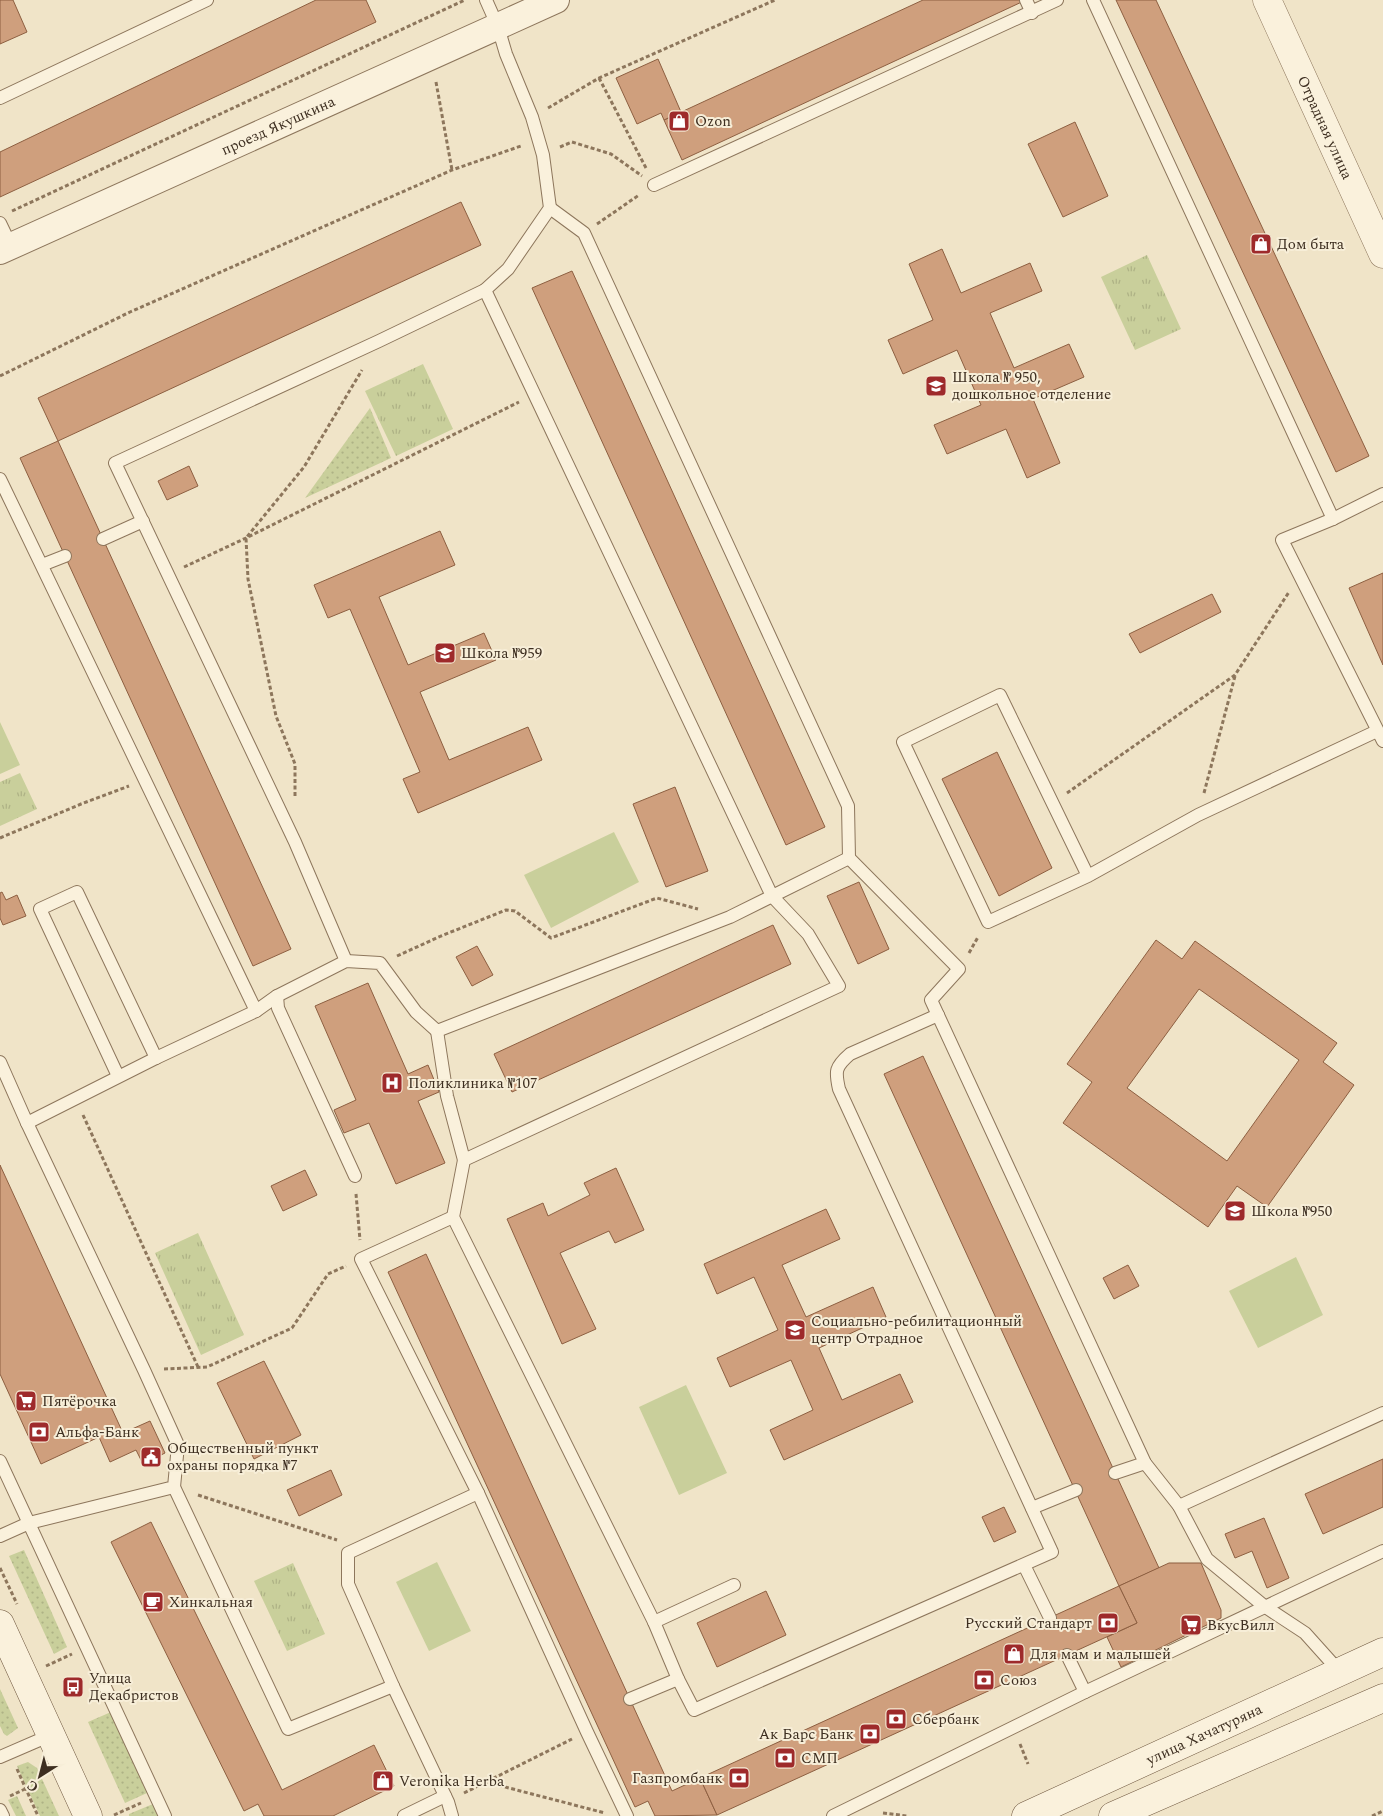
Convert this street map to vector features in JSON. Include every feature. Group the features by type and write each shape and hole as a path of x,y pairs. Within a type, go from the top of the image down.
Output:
{"main road":[{"name":"Отрадная улица","path":"1267,0 1383,254"},
{"path":"0,1624 52,1735 101,1816"},
{"name":"улица Хачатуряна","path":"1026,1816 1383,1652"},
{"path":"1114,1816 1383,1698"}],"street":[{"name":"проезд Якушкина","path":"4,240 431,57 556,0"}],"lane":[{"path":"0,98 207,0"},
{"path":"346,961 290,833 115,463 485,290 508,269 550,208 543,154 532,117 486,0"},
{"path":"1026,0 1032,13"},
{"path":"654,184 1057,0"},
{"path":"1093,0 1333,519"},
{"path":"550,208 584,233 848,806 849,858 960,969 931,1000 1145,1463 1179,1506 1207,1558 1264,1606 1305,1634 1340,1672"},
{"path":"464,1160 839,986 808,934 772,896 485,290"},
{"path":"0,479 256,1011"},
{"path":"1088,876 1000,695 904,742 988,922 1088,876 1198,815 1380,736 1282,540 1333,519 1383,494"},
{"path":"103,539 143,521"},
{"path":"42,566 65,556"},
{"path":"437,1031 730,917 849,858"},
{"path":"118,1076 40,909 77,892 156,1058"},
{"path":"27,1123 118,1076 256,1011 277,996 346,961 380,963 416,1012 437,1031 446,1096 464,1160 453,1217 654,1622 678,1679 694,1710 1052,1552 843,1098 836,1074 840,1063 850,1054 938,1015"},
{"path":"277,996 278,1008 355,1176"},
{"path":"0,1062 178,1445 174,1487 288,1729 393,1686"},
{"path":"453,1217 361,1259 478,1493 587,1723 627,1816"},
{"path":"1179,1506 1383,1414"},
{"path":"0,1461 165,1816"},
{"path":"1115,1473 1145,1463"},
{"path":"0,1536 29,1523 174,1487"},
{"path":"1032,1508 1076,1490"},
{"path":"452,1816 348,1584 348,1553 478,1493"},
{"path":"833,1816 1085,1692 1383,1551"},
{"path":"1024,1565 1050,1618"},
{"path":"654,1622 734,1585"},
{"path":"1067,1655 1085,1692"},
{"path":"630,1699 678,1679"},
{"path":"5,1755 52,1735"},
{"path":"404,1816 446,1799"},
{"path":"0,1810 3,1816"}],"path":[{"path":"9,212 465,0"},
{"path":"532,117 599,78 775,0"},
{"path":"431,57 452,170"},
{"path":"599,78 654,184"},
{"path":"0,376 130,312 452,170 539,140"},
{"path":"543,154 572,142 611,154 654,184"},
{"path":"584,233 654,184"},
{"path":"295,803 295,764 276,716 272,698 248,579 246,538 304,467 379,341"},
{"path":"168,574 246,538 535,394"},
{"path":"1198,815 1235,675 1300,574"},
{"path":"1052,803 1235,675"},
{"path":"0,838 144,780"},
{"path":"380,963 506,910 515,911 551,938 657,898 730,917"},
{"path":"960,969 988,922"},
{"path":"75,1098 198,1367"},
{"path":"144,1370 207,1367 292,1328 328,1274 361,1259 355,1176"},
{"path":"174,1487 361,1548"},
{"path":"45,1666 87,1647"},
{"path":"446,1799 485,1782 587,1723"},
{"path":"5,1755 38,1816"},
{"path":"485,1782 606,1814"},
{"path":"101,1816 156,1796"},
{"path":"1372,1816 1383,1811"}],"green space":[{"path":"1147,255 1181,329 1135,350 1101,277"},
{"path":"423,364 453,429 396,456 365,391"},
{"path":"370,408 391,458 305,498"},
{"path":"0,722 20,765 0,774"},
{"path":"20,773 37,809 0,826 0,782"},
{"path":"614,832 639,882 551,928 524,875"},
{"path":"198,1233 244,1335 201,1355 155,1253"},
{"path":"1296,1257 1323,1315 1258,1348 1229,1291"},
{"path":"686,1385 727,1473 679,1495 639,1407"},
{"path":"24,1550 67,1647 54,1654 9,1556"},
{"path":"437,1562 471,1631 429,1651 396,1582"},
{"path":"293,1563 325,1634 287,1651 254,1581"},
{"path":"0,1689 18,1728 7,1736 0,1726"},
{"path":"111,1712 147,1793 125,1803 88,1722"},
{"path":"28,1762 37,1768 59,1816 40,1816 17,1766"},
{"path":"17,1796 26,1816 16,1816 8,1800"},
{"path":"153,1804 158,1816 129,1816 129,1814"}],"building":[{"path":"0,0 13,0 27,32 0,44"},
{"path":"316,0 366,0 376,22 0,197 0,152"},
{"path":"923,0 1026,0 682,160 664,120"},
{"path":"1116,0 1156,0 1369,456 1336,472"},
{"path":"658,59 681,112 664,120 661,113 637,124 616,78"},
{"path":"1075,122 1108,196 1063,217 1028,144"},
{"path":"461,202 481,245 58,441 38,398"},
{"path":"942,249 961,293 1030,263 1042,291 990,313 1014,368 1069,344 1084,377 1033,399 1060,463 1027,478 1006,429 947,454 934,425 981,405 957,350 903,374 888,340 933,320 909,264"},
{"path":"572,271 825,827 786,845 532,288"},
{"path":"58,441 291,949 253,966 20,458"},
{"path":"189,466 198,486 167,500 158,481"},
{"path":"440,531 455,565 379,597 408,665 484,633 496,660 420,692 449,760 528,727 542,760 418,813 403,779 420,772 350,609 328,618 314,585"},
{"path":"1383,573 1383,665 1349,588"},
{"path":"1212,594 1221,612 1140,653 1129,634"},
{"path":"997,752 1052,868 999,896 942,779"},
{"path":"675,787 708,871 666,887 633,804"},
{"path":"859,882 889,949 858,964 827,896"},
{"path":"2,892 6,900 17,895 26,916 3,925 0,918 0,893"},
{"path":"773,925 791,964 512,1092 494,1054"},
{"path":"1156,940 1182,959 1195,941 1337,1043 1323,1062 1354,1085 1267,1207 1237,1186 1208,1227 1063,1123 1092,1082 1067,1064","holes":["1199,989 1299,1060 1227,1161 1127,1088"]},
{"path":"477,946 493,975 472,986 456,957"},
{"name":"Поликлиника №107","path":"368,983 408,1074 428,1065 439,1092 418,1101 445,1163 396,1184 369,1123 344,1133 334,1110 356,1100 315,1006"},
{"path":"923,1056 1159,1568 1119,1586 884,1074"},
{"path":"0,1165 123,1433 150,1421 165,1453 143,1464 136,1450 110,1462 99,1437 41,1464 0,1374"},
{"path":"616,1168 644,1230 615,1243 609,1231 560,1253 596,1329 562,1344 507,1219 543,1203 548,1216 590,1195 584,1183"},
{"path":"305,1170 317,1195 283,1211 271,1186"},
{"path":"826,1209 840,1239 782,1265 806,1317 873,1287 886,1317 819,1348 842,1400 900,1374 913,1402 784,1460 770,1430 813,1410 791,1360 730,1387 717,1358 778,1330 754,1277 717,1294 704,1264"},
{"path":"426,1254 672,1791 700,1778 717,1815 655,1816 648,1801 635,1807 388,1272"},
{"path":"1128,1265 1139,1286 1114,1299 1103,1278"},
{"path":"264,1361 301,1435 254,1459 217,1383"},
{"path":"1383,1459 1383,1507 1323,1534 1305,1494"},
{"path":"331,1470 342,1495 299,1516 287,1490"},
{"path":"1004,1507 1016,1532 994,1542 982,1517"},
{"path":"1264,1518 1289,1578 1267,1588 1252,1551 1235,1558 1225,1534"},
{"path":"151,1522 282,1790 374,1745 394,1786 333,1816 264,1816 258,1804 244,1811 111,1542"},
{"path":"1169,1563 1201,1563 1221,1610 1221,1618 1121,1667 1107,1637 1137,1623 1119,1586"},
{"path":"1119,1586 1137,1623 717,1815 700,1778"},
{"path":"766,1591 786,1635 717,1667 697,1623"}],"place":[{"name":"Ozon","path":"679,121"},
{"name":"Дом быта","path":"1261,244"},
{"name":"Школа № 950, дошкольное отделение","path":"936,386"},
{"name":"Школа №959","path":"445,653"},
{"name":"Поликлиника №107","path":"392,1083"},
{"name":"Школа №950","path":"1235,1211"},
{"name":"Социально-ребилитационный центр Отрадное","path":"795,1330"},
{"name":"Пятёрочка","path":"26,1401"},
{"name":"Альфа-Банк","path":"39,1432"},
{"name":"Общественный пункт охраны порядка №7","path":"151,1457"},
{"name":"Хинкальная","path":"153,1602"},
{"name":"Русский Стандарт","path":"1108,1623"},
{"name":"ВкусВилл","path":"1191,1625"},
{"name":"Для мам и малышей","path":"1014,1654"},
{"name":"Союз","path":"984,1680"},
{"name":"Улица Декабристов","path":"73,1687"},
{"name":"Сбербанк","path":"896,1719"},
{"name":"Ак Барс Банк","path":"870,1734"},
{"name":"СМП","path":"785,1758"},
{"name":"Газпромбанк","path":"739,1778"},
{"name":"Veronika Herba","path":"383,1781"}]}
